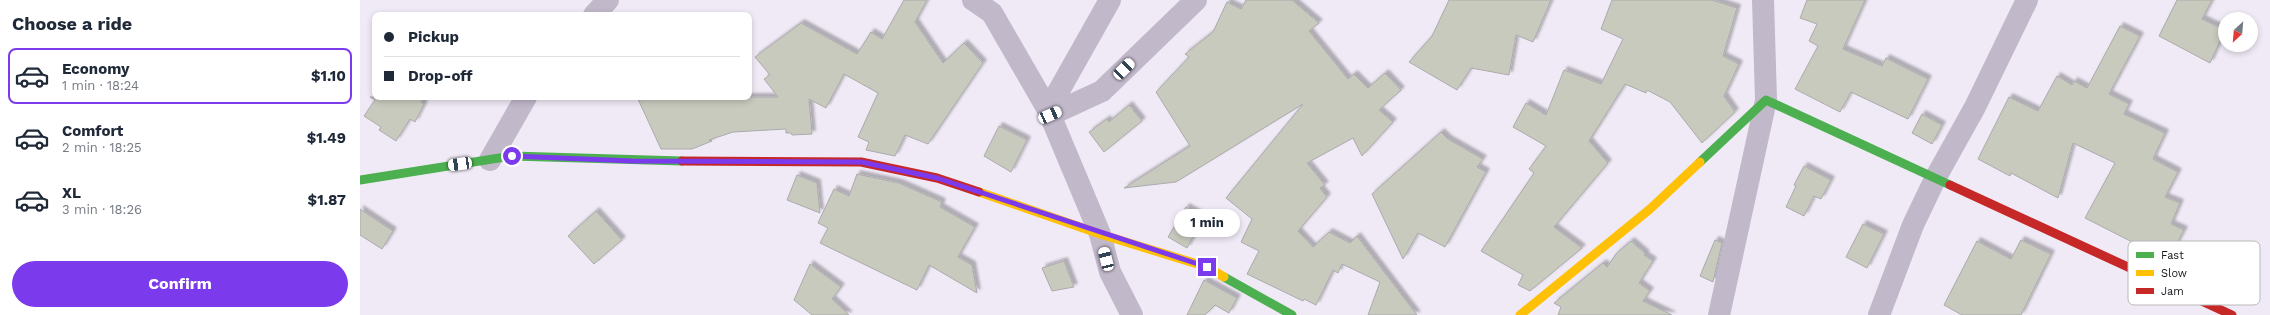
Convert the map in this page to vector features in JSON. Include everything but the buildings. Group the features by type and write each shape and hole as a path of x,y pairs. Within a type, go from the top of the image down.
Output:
{"street":[{"path":"597,12 608,0"},
{"path":"973,0 991,6 1049,112 1100,234 1110,272 1132,315"},
{"path":"1049,112 1110,0"},
{"path":"1049,112 1102,91 1196,0"},
{"path":"1719,315 1766,100 1763,0"},
{"path":"1879,315 1913,225 1936,177 1979,100 2027,0"},
{"path":"490,160 524,100"},
{"path":"1766,100 2128,267"},
{"path":"1520,315 1650,209 1766,100"},
{"path":"360,180 512,156 632,161 861,162 937,178 1100,234 1207,267 1292,315"},
{"path":"2211,305 2232,315"}],"traffic: fast":[{"path":"1700,162 1766,100 1950,185"},
{"path":"360,180 512,156 682,161"},
{"path":"1224,277 1292,315"}],"traffic: slow":[{"path":"1520,315 1650,209 1700,162"},
{"path":"979,192 1100,234 1207,267 1224,277"}],"traffic: jam":[{"path":"682,161 861,162 937,178 979,192"},
{"path":"1950,185 2128,267"},
{"path":"2210,305 2232,315"}],"route":[{"path":"512,156 632,161 861,162 937,178 1026,207 1100,234 1207,267"}]}
